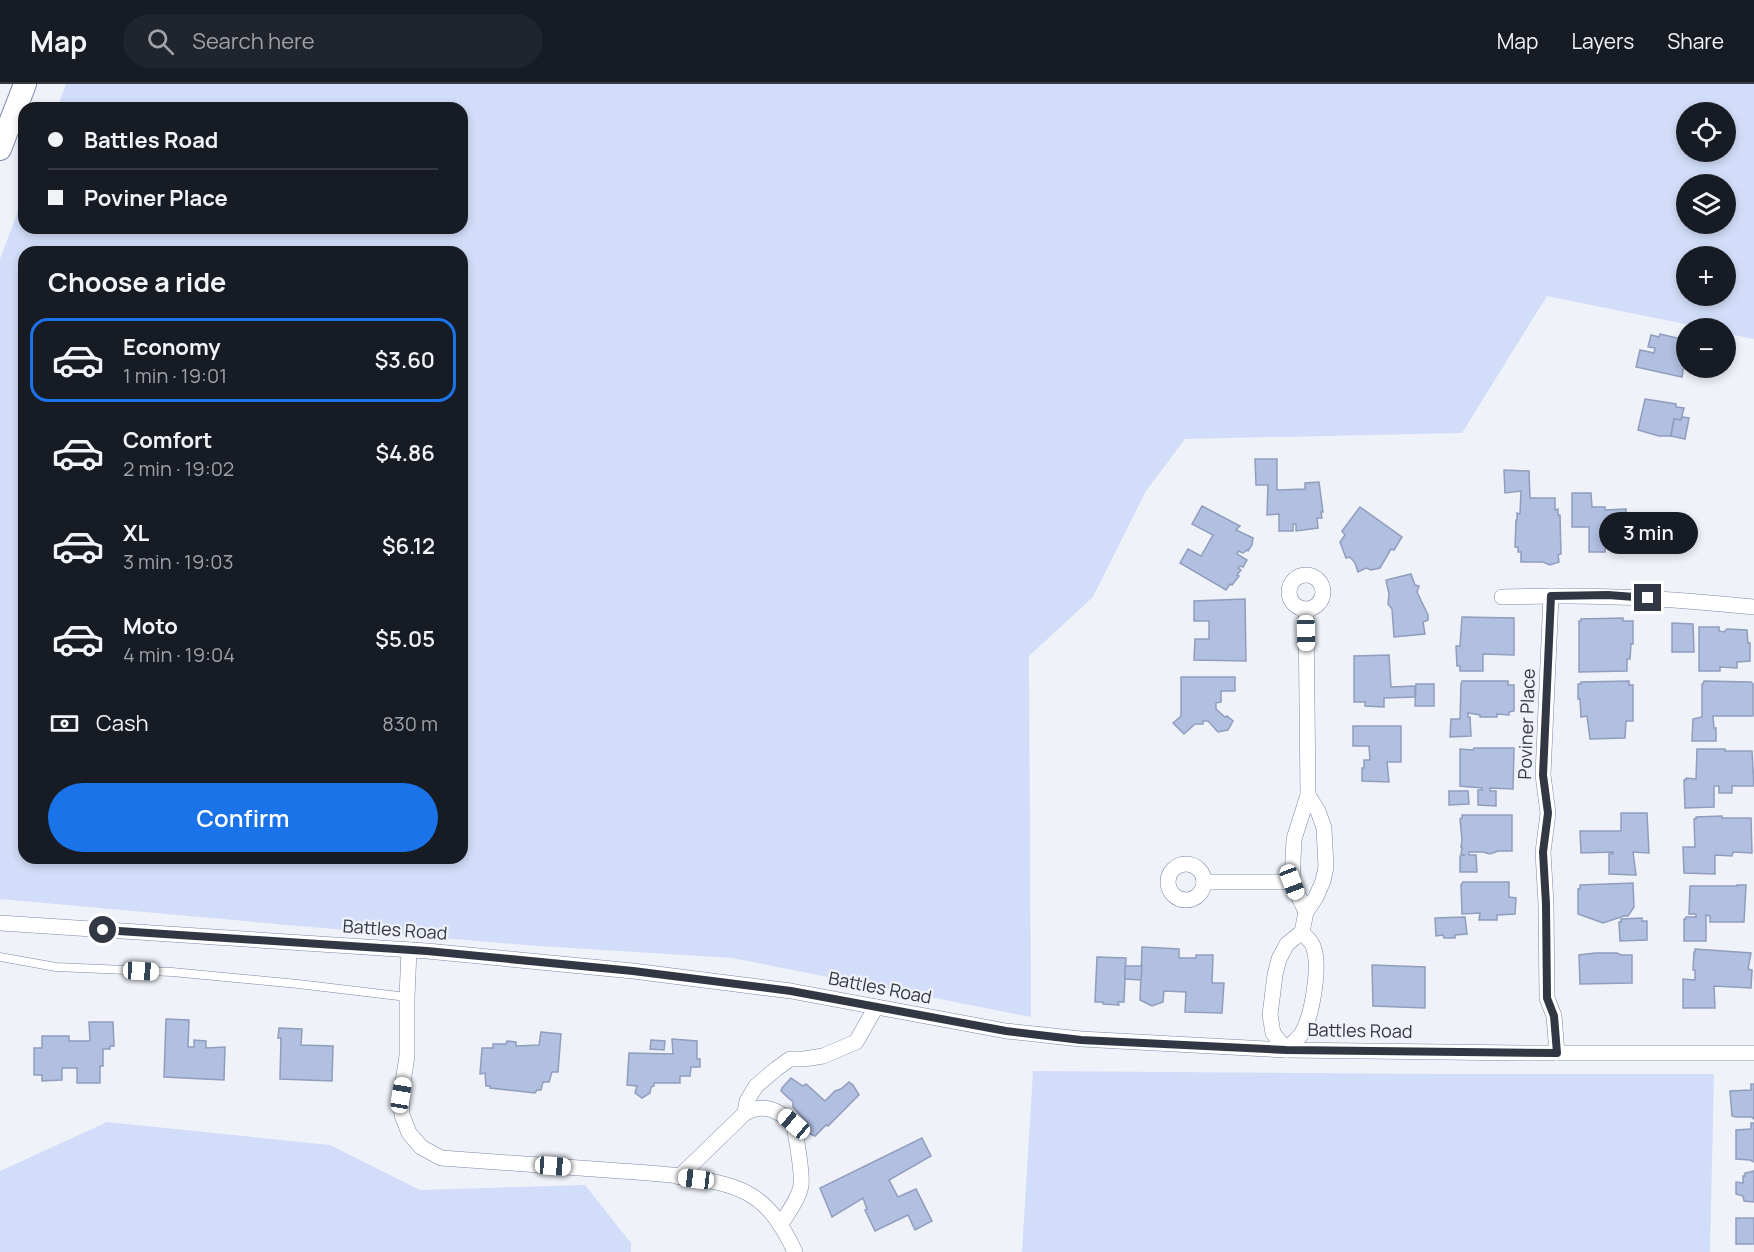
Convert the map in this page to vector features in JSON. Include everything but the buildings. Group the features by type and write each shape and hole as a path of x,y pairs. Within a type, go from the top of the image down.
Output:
{"main road":[{"path":"18,102 25,84"},
{"path":"0,149 18,102"}],"street":[{"path":"1502,597 1608,595 1754,607"},
{"name":"Poviner Place","path":"1551,596 1543,775 1548,813 1543,852 1547,998 1554,1016 1557,1053"},
{"path":"1306,609 1308,795 1294,839 1292,882 1306,912"},
{"path":"1302,932 1313,947 1316,963 1314,992 1311,1012 1301,1034 1286,1050 1273,1033 1270,1015 1275,975 1279,959 1287,944 1302,932 1306,912 1317,897 1326,867 1324,828 1318,811 1308,795"},
{"path":"1204,882 1292,882"},
{"name":"Battles Road","path":"0,924 409,950 622,970 738,983 1006,1031 1081,1040 1286,1050 1754,1053"},
{"path":"409,950 407,1056 401,1095 402,1115 409,1133 420,1147 441,1158 645,1173 730,1185 747,1192 776,1217 795,1252"},
{"path":"745,1113 747,1101 756,1086 776,1069 790,1059 823,1056 856,1042 876,1007"},
{"path":"679,1177 745,1113 756,1108 771,1109 784,1115 794,1124 801,1170 801,1188 793,1207 780,1225"}],"lane":[{"path":"0,957 56,967 172,972 407,997"}],"shaded area":[{"path":"66,84 1754,84 1754,339 1736,335 1736,318 1676,318 1676,322 1547,296 1462,433 1185,439 1146,491 1093,597 1029,656 1031,1017 732,958 538,946 0,899 0,259 18,211 18,234 468,234 468,102 59,102"},
{"path":"1033,1071 1714,1074 1710,1252 1022,1252"},
{"path":"107,1122 330,1145 420,1190 585,1185 631,1243 631,1252 0,1252 0,1171"}],"route":[{"path":"103,930 427,951 633,971 791,991 1006,1031 1081,1040 1286,1050 1557,1053 1554,1016 1547,998 1543,852 1548,813 1543,775 1551,596 1608,595 1648,598"}]}
